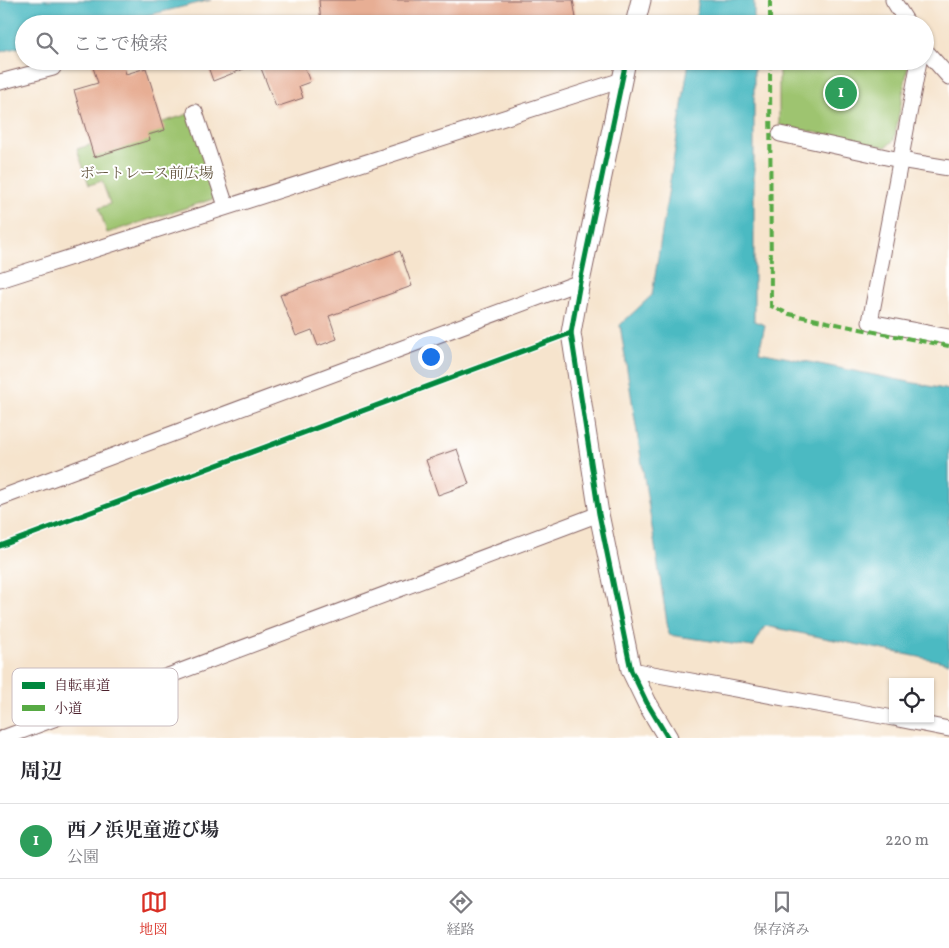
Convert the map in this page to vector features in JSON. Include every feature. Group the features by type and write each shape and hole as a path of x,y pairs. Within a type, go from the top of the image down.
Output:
{"street":[{"path":"637,15 641,0"},
{"path":"894,0 903,15"},
{"path":"934,60 949,77"},
{"path":"0,82 45,70"},
{"path":"624,70 580,282 572,333 600,514 631,670 647,703 668,738"},
{"path":"917,70 870,322 949,337"},
{"path":"0,280 622,80"},
{"path":"195,112 226,206"},
{"path":"780,134 900,160 949,168"},
{"path":"0,498 580,282"},
{"path":"178,672 600,514"},
{"path":"631,670 889,717"},
{"path":"918,723 949,729"},
{"path":"3,738 35,726"}],"green space":[{"path":"779,70 907,70 894,140 886,147 779,125"},
{"name":"ボートレース前広場","path":"195,112 216,198 107,233 99,208 110,204 102,181 89,185 77,149"}],"water":[{"path":"0,0 211,0 149,15 15,15 15,48 0,52"},
{"path":"699,0 754,0 754,15 696,15"},
{"path":"688,70 754,70 754,321 765,325 759,352 949,390 949,663 765,626 753,647 669,635 620,325 652,295"}],"building":[{"path":"319,0 573,0 576,15 320,15"},
{"path":"94,70 125,70 126,74 147,70 165,130 148,135 150,140 94,157 74,90 98,83"},
{"path":"209,70 241,70 213,81"},
{"path":"262,70 305,70 310,82 299,86 303,98 276,107"},
{"path":"400,251 412,286 329,316 337,339 318,346 312,330 296,336 280,295"},
{"path":"457,449 469,484 438,495 426,460"}],"marked path":[{"path":"770,0 770,15"},
{"path":"770,70 771,306 789,314 949,346"}],"cycle path":[{"path":"624,70 571,333 599,514 631,670 647,703 668,738"},
{"path":"0,546 571,333"}],"place":[{"name":"西ノ浜児童遊び場","path":"841,93"}]}
